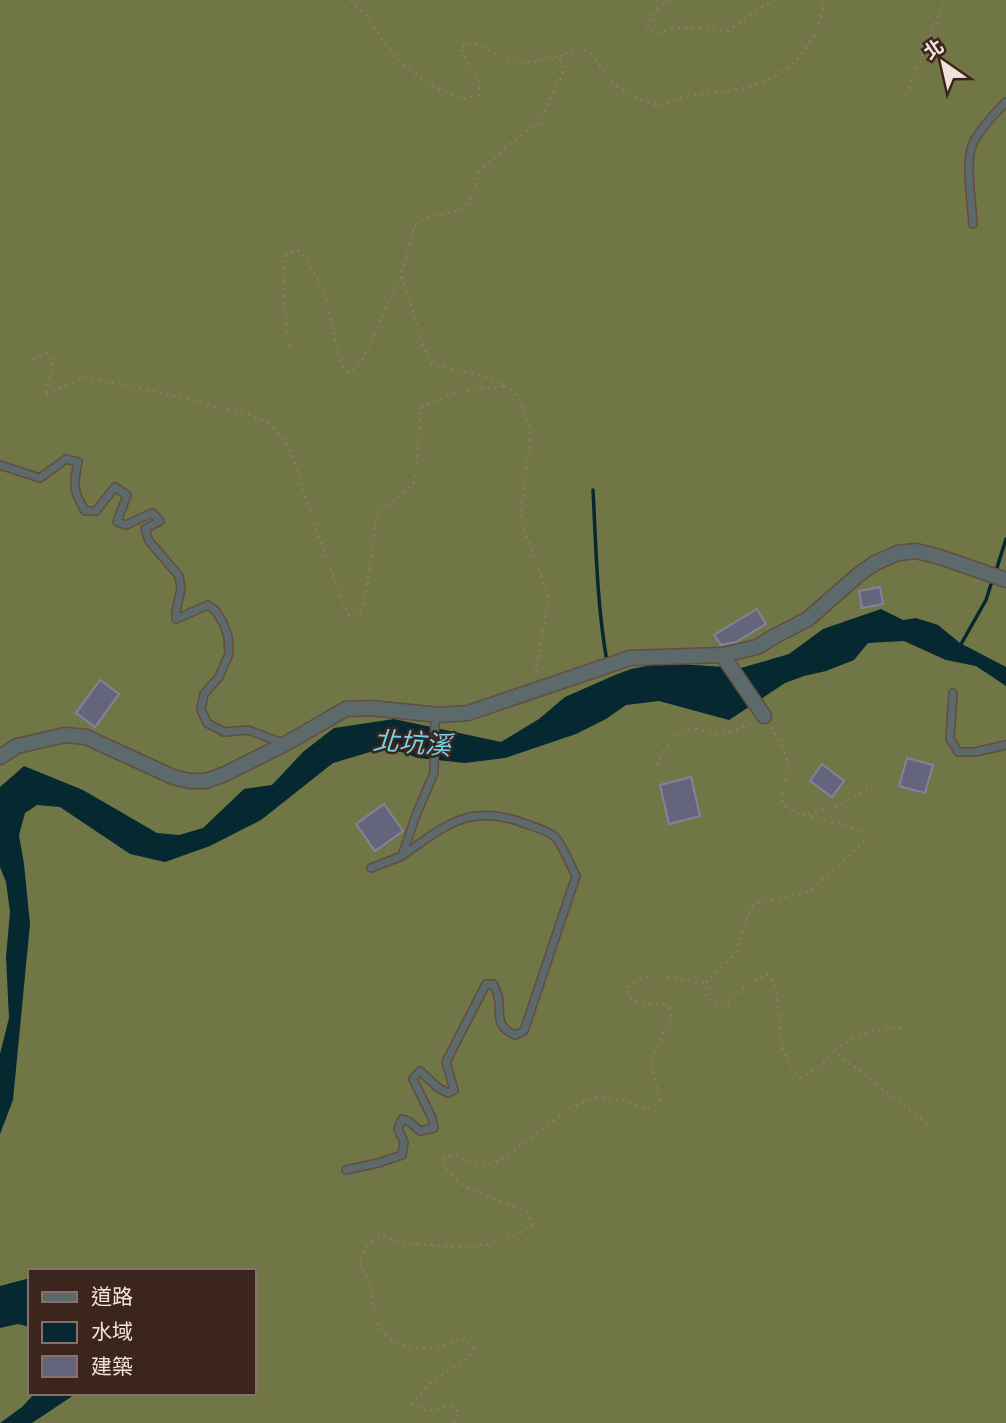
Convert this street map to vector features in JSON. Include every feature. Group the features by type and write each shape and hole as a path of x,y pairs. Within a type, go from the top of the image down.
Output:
{"street":[{"path":"0,757 17,746 65,735 86,737 173,776 190,781 206,781 285,744 346,709 370,708 435,716 468,713 630,658 723,655 757,648 808,619 875,563 898,553 916,551 940,557 1004,580"},
{"path":"723,656 764,716"}],"lane":[{"path":"973,224 968,168 972,143 1006,102"},
{"path":"0,465 40,478 66,459 78,462 76,495 85,511 96,511 115,487 127,495 117,522 126,525 152,513 160,521 145,529 149,541 179,576 181,589 176,619 208,605 216,611 228,636 229,654 219,677 204,694 201,709 207,723 224,732 248,730 285,744"},
{"path":"953,693 950,739 958,752 975,752 1006,746"},
{"path":"402,856 434,774 435,716"},
{"path":"346,1170 402,1155 404,1142 398,1129 402,1119 420,1131 434,1128 432,1118 413,1079 420,1071 448,1093 454,1090 446,1062 486,984 494,984 498,995 499,1021 505,1030 515,1035 524,1031 576,876 555,836 523,822 483,814 462,818 439,830 402,856 371,868"}],"path":[{"path":"351,0 368,17 388,48 402,63 428,85 463,99 479,95 479,80 461,46 473,43 513,61 531,62 559,56 581,47 593,56 614,85 639,99 659,106 686,96 729,91 773,78 799,58 813,38 823,10 822,0"},
{"path":"670,0 655,10 647,28 658,33 671,28 690,27 728,31 774,0"},
{"path":"906,95 945,0"},
{"path":"289,346 284,265 287,253 298,250 309,262 327,301 342,366 350,373 361,363 401,275 415,225 430,216 458,211 474,194 479,173 508,145 539,123 565,70 559,56"},
{"path":"401,275 427,357 432,364 491,378 505,386 519,398 529,425 530,443 521,506 523,528 549,597 533,691"},
{"path":"33,359 48,354 52,363 45,396 84,377 180,397 250,415 270,424 283,439 292,456 349,617 362,610 377,513 415,482 421,408 436,399 462,391 505,386"},
{"path":"454,1423 459,1413 450,1405 427,1412 412,1403 432,1382 467,1358 474,1349 463,1338 435,1349 410,1349 387,1337 380,1328 373,1309 372,1286 359,1263 367,1245 383,1235 401,1243 461,1247 486,1245 522,1232 532,1224 528,1213 463,1185 443,1167 445,1156 456,1155 473,1163 494,1163 570,1108 596,1097 625,1100 646,1109 660,1102 651,1063 671,1018 669,1006 632,1001 627,987 638,978 657,975 706,983 735,954 751,907 757,903 809,892 864,842 864,835 857,829 794,812 783,804 782,792 787,767 781,742 764,716 737,730 716,734 685,730 657,762 656,772"},
{"path":"805,815 840,805 873,786"},
{"path":"706,983 708,999 725,1006 744,987 767,974 775,984 782,1047 788,1062 800,1078 820,1066 851,1038 870,1031 905,1027"},
{"path":"835,1051 844,1061 855,1066 930,1127"}],"green space":[{"path":"0,0 1006,0 1006,1423 0,1423"}],"water":[{"name":"北坑溪","path":"881,609 903,620 916,618 938,625 960,643 1006,667 1006,686 976,666 946,660 904,641 868,643 854,660 785,683 729,720 659,701 626,705 576,734 505,758 465,763 418,758 387,747 333,763 261,820 210,846 165,862 130,854 60,807 37,805 25,813 19,835 30,924 13,1100 0,1134 0,1054 9,1018 6,957 10,912 6,882 0,867 0,787 24,766 83,790 157,833 179,835 203,828 244,789 272,785 304,751 334,728 394,719 501,742 539,719 565,697 631,669 663,663 741,668 789,654 823,629"},
{"path":"28,1279 28,1326 18,1324 0,1328 0,1286"},
{"path":"33,1395 72,1395 32,1423 0,1423"}],"building":[{"path":"880,587 883,604 862,608 859,591"},
{"path":"757,609 766,624 736,642 721,645 714,635"},
{"path":"100,680 119,694 95,727 76,713"},
{"path":"907,758 933,765 925,793 899,786"},
{"path":"822,764 844,781 832,797 810,781"},
{"path":"691,777 700,816 669,824 660,785"},
{"path":"384,804 403,831 375,851 356,824"}],"waterway":[{"path":"593,490 599,598 607,662"},
{"path":"995,574 1006,539"},
{"path":"960,646 986,600 992,581"}]}
